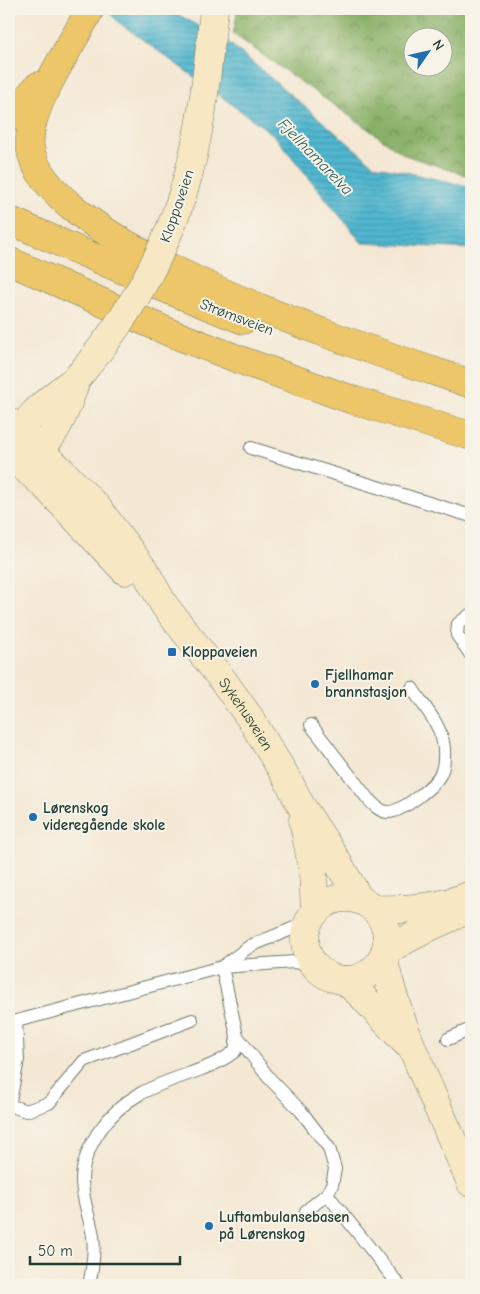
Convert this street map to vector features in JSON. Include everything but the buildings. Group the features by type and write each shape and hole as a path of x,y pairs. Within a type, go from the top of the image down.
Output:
{"highway":[{"path":"90,9 59,63 32,119 30,146 33,158 40,174 64,201 116,238 180,272 242,301 304,326 471,384"},
{"path":"9,118 59,63"},
{"name":"Strømsveien","path":"9,220 164,288 238,318 335,354 471,398"},
{"path":"9,261 366,421 471,453"},
{"path":"171,333 251,364 354,400 471,436"}],"main road":[{"name":"Kloppaveien","path":"19,443 47,401 76,378 101,348 137,296 167,237 182,196 199,132 205,99 214,9"},
{"name":"Sykehusveien","path":"19,443 45,486 134,580 164,605 222,679 250,718 328,848 367,904"},
{"name":"Sykehusveien","path":"300,804 311,854 315,889 312,917"},
{"path":"411,1048 360,994 344,980 328,975 315,965 306,948 306,930 312,917 331,901 340,899 397,909 428,907 448,903 471,895"},
{"path":"344,980 363,976 371,972 384,954 387,942 384,924 367,904"},
{"path":"384,954 432,926 471,909"},
{"path":"384,954 392,993 411,1048 471,1183"}],"lane":[{"path":"251,448 471,516"},
{"path":"471,614 458,624 457,635 471,655"},
{"path":"311,725 368,799 377,808 386,812 397,811 405,807 437,780 442,772 444,763 443,739 437,726 412,688"},
{"path":"222,967 250,946 312,917"},
{"path":"192,1020 84,1061 49,1103 26,1111 9,1106 18,1060 12,1022 222,967 294,962 315,965"},
{"path":"89,1285 93,1238 83,1198 82,1179 84,1163 96,1136 116,1111 139,1093 222,1061 235,1051 237,1036 222,967"},
{"path":"448,1039 471,1030"},
{"path":"237,1036 269,1078 301,1111 329,1148 335,1169 332,1185 327,1194 306,1211"},
{"path":"327,1194 400,1285"}],"green space":[{"path":"238,9 471,9 471,177 405,155 233,34"}],"water":[{"name":"Fjellhamarelva","path":"105,9 168,9 228,42 374,165 471,187 471,249 362,243 274,135 121,24"}],"place":[{"name":"Kloppaveien","path":"172,652"},
{"name":"Fjellhamar brannstasjon","path":"315,684"},
{"name":"Lørenskog videregående skole","path":"33,817"},
{"name":"Luftambulansebasen på Lørenskog","path":"209,1226"}]}
